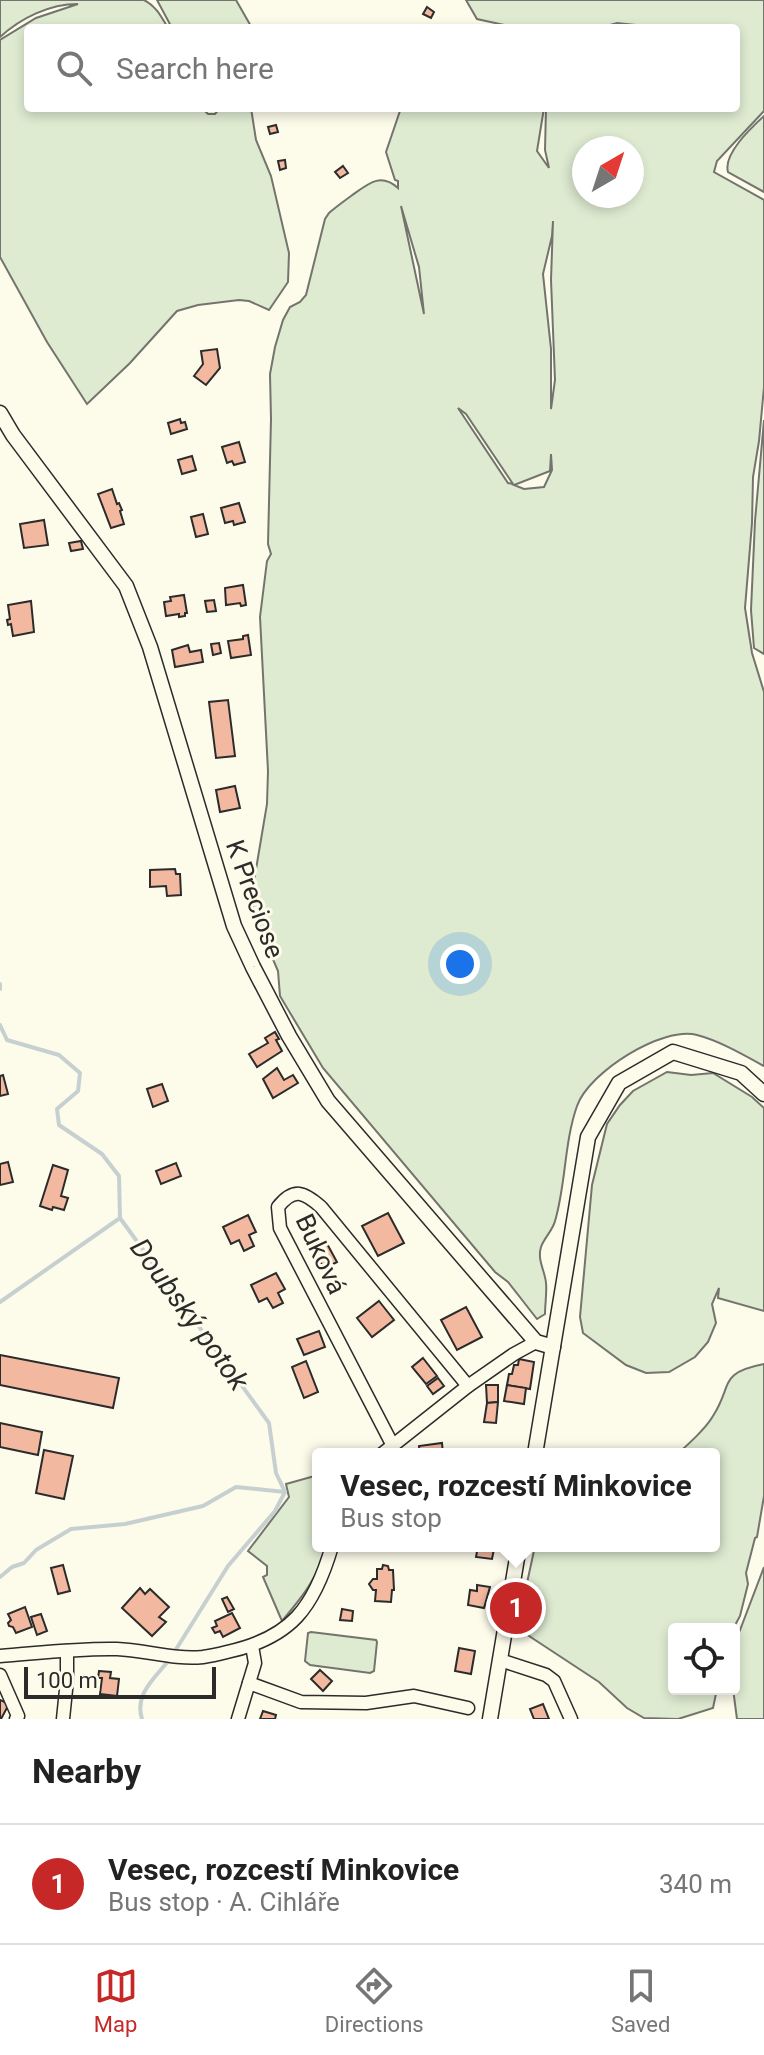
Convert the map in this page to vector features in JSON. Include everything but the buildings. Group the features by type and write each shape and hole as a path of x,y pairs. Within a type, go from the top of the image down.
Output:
{"street":[{"name":"K Preciose","path":"0,413 13,435 126,586 150,647 234,926 289,1036 328,1101 536,1342"},
{"path":"536,1448 588,1137 619,1083 673,1052 741,1073 764,1094"},
{"name":"Buková","path":"392,1444 280,1228 278,1207 286,1197 295,1193 309,1197 321,1207 468,1386"},
{"path":"388,1448 514,1354 536,1342 553,1347"},
{"path":"0,1656 127,1650 202,1657 252,1646 276,1634 303,1611 320,1582 330,1552"},
{"path":"490,1719 518,1552"},
{"path":"238,1719 255,1663 252,1646"},
{"path":"63,1719 67,1651"},
{"path":"500,1660 546,1675 554,1681 571,1719"},
{"path":"0,1675 18,1716 16,1719"},
{"path":"249,1683 301,1702 366,1703 414,1696 468,1708"},
{"path":"364,1719 366,1703"}],"green space":[{"path":"0,0 144,0 152,5 166,24 26,24 78,4 57,6 36,13 0,37"},
{"path":"157,0 236,0 250,24 170,24"},
{"path":"466,0 764,0 764,111 717,161 714,172 764,200 764,387 753,477 745,608 752,653 764,692 764,1066 714,1041 682,1034 628,1054 596,1079 577,1106 555,1221 541,1247 545,1314 537,1319 323,1068 280,996 278,971 254,915 252,893 267,804 268,771 260,617 267,561 271,554 268,544 270,374 283,320 290,307 306,295 329,213 374,182 385,181 398,188 386,152 400,112 543,112 537,151 549,168 545,150 546,112 740,112 740,24 500,24 477,19","holes":["401,206 419,267 424,314","553,221 551,280 555,380 551,409 551,349 543,274","458,408 466,414 513,484 508,483","551,454 552,470 544,487 524,489 514,485 550,471"]},
{"path":"24,25 24,112 252,112 256,140 271,176 289,253 288,282 269,310 239,300 177,311 87,404 47,342 0,257 0,40"},
{"path":"764,116 764,192 728,172 728,165 739,142"},
{"path":"764,420 764,654 754,648 751,610"},
{"path":"667,1072 691,1075 713,1073 764,1108 764,1311 718,1298 719,1288 712,1304 716,1323 708,1342 695,1357 669,1372 646,1373 626,1365 583,1333 580,1317 592,1185 607,1124 633,1091"},
{"path":"764,1364 764,1496 757,1537 746,1573 748,1584 740,1616 736,1623 668,1623 668,1695 716,1695 713,1708 678,1719 644,1718 627,1708 599,1682 523,1632 522,1606 534,1552 720,1552 720,1448 683,1448 710,1421 729,1382 739,1372"},
{"path":"312,1477 312,1552 324,1552 309,1586 282,1621 263,1577 267,1575 267,1566 248,1551 289,1497 286,1484"},
{"path":"764,1567 764,1719 737,1719 734,1695 740,1695 740,1630"},
{"path":"308,1633 376,1640 374,1671 310,1665 305,1661"}],"waterway":[{"name":"Doubský potok","path":"0,984 0,989"},
{"name":"Doubský potok","path":"0,1025 7,1040 59,1055 80,1073 78,1091 57,1109 59,1125 102,1154 119,1176 120,1218 269,1423 276,1473 285,1492 275,1511 228,1566 175,1651"},
{"path":"0,1302 120,1218"},
{"path":"0,1577 71,1529 125,1524 203,1506 236,1487 285,1492"},
{"name":"Doubský potok","path":"142,1719 143,1694 169,1660"}],"place":[{"name":"Vesec, rozcestí Minkovice","path":"516,1608"}]}
